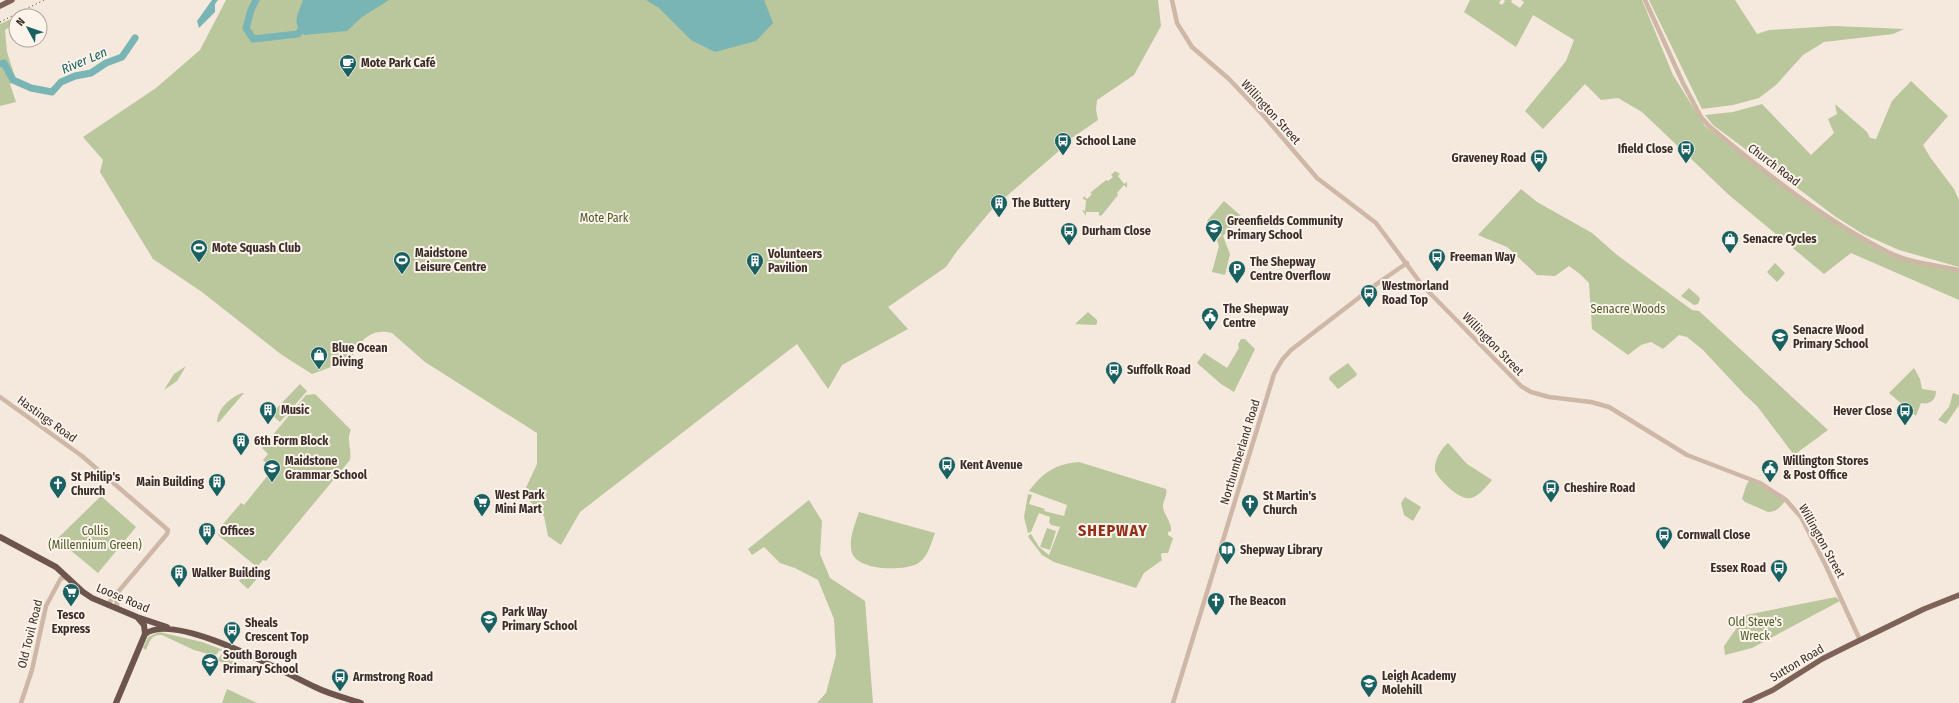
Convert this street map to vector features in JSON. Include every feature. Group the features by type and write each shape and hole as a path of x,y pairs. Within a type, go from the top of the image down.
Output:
{"highway":[{"name":"Loose Road","path":"0,537 51,564 83,592 107,605 174,630 217,641 316,688 361,703"},
{"path":"116,703 145,634 144,625 137,617"},
{"name":"Loose Road","path":"145,634 155,628 174,630"}],"main road":[{"path":"0,6 12,0"},
{"name":"Sutton Road","path":"1745,703 1773,690 1822,659 1924,609 1959,595"}],"street":[{"name":"Willington Street","path":"1172,0 1177,23 1192,47 1237,88 1317,178 1376,223 1422,285 1521,386 1531,392 1549,397 1591,402 1609,407 1687,455 1760,483 1786,500 1801,517 1825,564 1860,640"},
{"name":"Church Road","path":"1645,0 1683,83 1701,117 1709,126 1792,191 1830,218 1889,253 1959,270"},
{"name":"Northumberland Road","path":"1173,703 1274,374 1282,360 1291,350 1378,283 1407,263"},
{"name":"Hastings Road","path":"0,397 83,457 168,530 167,534 115,595"},
{"name":"Old Tovil Road","path":"21,703 32,670 48,600 61,578 68,578"},
{"path":"107,605 115,595"},
{"path":"115,595 118,609"}],"green space":[{"name":"Mote Park","path":"226,0 1158,0 1161,26 1134,75 1097,100 1096,110 1098,120 1066,142 1059,134 1067,144 994,207 957,251 946,267 888,307 908,329 842,365 828,389 797,344 580,512 561,545 548,536 544,516 523,494 537,464 537,433 425,362 392,333 377,332 371,334 361,342 350,360 312,374 282,355 202,292 153,259 100,172 103,160 83,137 156,88 200,50"},
{"path":"1470,0 1501,0 1499,3 1502,5 1505,1 1504,0 1512,0 1511,2 1520,8 1524,2 1521,0 1642,0 1673,75 1705,126 1811,208 1885,253 1959,271 1959,300 1851,253 1824,274 1729,195 1642,112 1618,98 1601,100 1585,84 1543,129 1525,111 1566,61 1574,40 1533,15 1516,47 1464,12"},
{"path":"1649,0 1735,0 1757,34 1769,30 1834,26 1904,29 1893,34 1824,42 1803,55 1776,85 1759,98 1733,105 1702,109"},
{"path":"8,20 8,28 5,30 7,52 16,80 10,84 16,102 0,106 0,24"},
{"path":"1911,81 1948,116 1923,145 1954,189 1959,200 1959,267 1899,250 1863,234 1836,217 1713,125 1705,115 1733,112 1762,104 1811,155 1834,133 1828,119 1837,114 1835,104 1867,132 1870,138 1876,139 1892,101"},
{"path":"1115,171 1120,174 1118,176 1124,184 1127,182 1127,188 1124,185 1102,215 1099,216 1099,212 1086,212 1086,216 1082,210 1085,211 1086,200 1083,199 1084,196 1087,199 1092,194 1090,193 1106,180 1108,181 1113,177 1111,175"},
{"name":"Senacre Woods","path":"1521,189 1537,202 1592,233 1617,255 1692,310 1699,311 1828,430 1794,455 1757,406 1703,350 1687,337 1679,335 1663,349 1651,342 1641,345 1628,355 1592,329 1589,283 1580,274 1569,266 1555,276 1537,275 1507,247 1478,235"},
{"path":"1224,201 1241,216 1223,236 1230,254 1225,275 1212,272 1219,246 1217,240 1222,235 1207,221"},
{"path":"1775,263 1785,273 1777,282 1767,272"},
{"path":"1689,288 1700,298 1698,304 1694,305 1681,296"},
{"path":"1088,312 1097,320 1097,324 1075,324"},
{"path":"1241,339 1245,339 1255,349 1234,392 1221,384 1197,363 1204,353 1227,368 1239,348 1238,345"},
{"path":"1348,363 1357,374 1338,389 1329,379 1330,376"},
{"path":"186,366 177,381 164,390 174,374"},
{"path":"1914,368 1920,379 1922,389 1936,391 1935,397 1932,401 1921,403 1916,416 1889,393"},
{"path":"300,384 307,391 280,422 272,415 274,411"},
{"path":"244,393 219,422 217,422 220,412 225,404"},
{"path":"1953,393 1959,395 1959,405 1946,424 1938,420 1949,407"},
{"path":"315,394 351,430 349,437 350,460 266,561 263,560 257,567 218,535 220,532 218,530 241,503 244,505 273,469 263,460 268,454 262,448 306,395"},
{"path":"1448,443 1467,464 1492,480 1474,497 1466,498 1450,489 1435,471 1435,463 1438,456"},
{"path":"1079,462 1166,489 1163,508 1171,528 1168,535 1173,538 1168,553 1162,553 1162,560 1144,573 1136,588 1054,562 1042,555 1028,536 1031,534 1039,547 1049,555 1060,527 1051,525 1049,522 1050,517 1039,513 1031,532 1028,533 1024,517 1028,494 1032,495 1029,504 1045,509 1044,511 1064,516 1067,505 1029,491 1039,479 1051,470 1063,465"},
{"path":"1750,479 1786,500 1776,510 1771,512 1745,502 1742,499"},
{"name":"Collis (Millennium Green)","path":"101,496 136,527 98,573 57,539"},
{"path":"1405,497 1421,507 1413,521 1404,515 1401,503"},
{"path":"809,500 822,521 820,554 830,578 865,601 873,703 817,703 826,693 836,655 834,619 818,580 795,568 780,563 764,547 752,555 748,549"},
{"path":"859,512 935,533 924,558 917,564 902,568 882,568 863,563 856,559 852,553 851,543 852,532"},
{"path":"1047,528 1056,531 1050,550 1040,547"},
{"path":"252,566 261,574 248,589 239,581"},
{"name":"Old Steve's Wreck","path":"1836,597 1840,601 1752,648 1725,655 1724,646 1746,615"},
{"path":"159,632 202,642 237,655 230,668 218,660 223,652 220,650 215,656 194,650 162,635 153,637 146,650 143,648 148,637"},
{"path":"227,689 257,703 222,703"}],"water":[{"path":"212,0 218,0 215,4 215,12 199,28 197,21"},
{"path":"303,0 389,0 362,17 347,31 304,35 300,31 297,23"},
{"path":"646,0 764,0 773,23 756,41 715,52 691,40 659,8"}],"waterway":[{"name":"River Len","path":"256,0 251,10 246,28 253,39 298,34 300,31"},
{"name":"River Len","path":"0,64 4,63 13,80 31,88 52,92 61,82 75,76 91,73 106,63 122,57 135,38"}],"railway":[{"path":"0,22 44,0"}],"place":[{"name":"Mote Park Café","path":"348,78"},
{"name":"School Lane","path":"1063,156"},
{"name":"Ifield Close","path":"1686,164"},
{"name":"Graveney Road","path":"1539,173"},
{"name":"The Buttery","path":"999,218"},
{"name":"Greenfields Community Primary School","path":"1214,243"},
{"name":"Durham Close","path":"1069,246"},
{"name":"Senacre Cycles","path":"1730,254"},
{"name":"Mote Squash Club","path":"199,263"},
{"name":"Freeman Way","path":"1437,272"},
{"name":"Maidstone Leisure Centre","path":"402,275"},
{"name":"Volunteers Pavilion","path":"755,276"},
{"name":"The Shepway Centre Overflow","path":"1237,284"},
{"name":"Westmorland Road Top","path":"1369,308"},
{"name":"The Shepway Centre","path":"1210,331"},
{"name":"Senacre Wood Primary School","path":"1780,352"},
{"name":"Blue Ocean Diving","path":"319,370"},
{"name":"Suffolk Road","path":"1114,385"},
{"name":"Music","path":"268,425"},
{"name":"Hever Close","path":"1905,426"},
{"name":"6th Form Block","path":"241,456"},
{"name":"Kent Avenue","path":"947,480"},
{"name":"Maidstone Grammar School","path":"272,483"},
{"name":"Willington Stores & Post Office","path":"1770,483"},
{"name":"Main Building","path":"217,497"},
{"name":"St Philip's Church","path":"58,499"},
{"name":"Cheshire Road","path":"1551,503"},
{"name":"West Park Mini Mart","path":"482,517"},
{"name":"St Martin's Church","path":"1250,518"},
{"name":"Offices","path":"207,546"},
{"name":"Cornwall Close","path":"1664,550"},
{"name":"Shepway Library","path":"1227,565"},
{"name":"Essex Road","path":"1779,583"},
{"name":"Walker Building","path":"179,588"},
{"name":"Tesco Express","path":"71,607"},
{"name":"The Beacon","path":"1216,616"},
{"name":"Park Way Primary School","path":"489,634"},
{"name":"Sheals Crescent Top","path":"232,645"},
{"name":"South Borough Primary School","path":"210,677"},
{"name":"Armstrong Road","path":"340,692"},
{"name":"Leigh Academy Molehill","path":"1369,698"}],"district":[{"name":"SHEPWAY","path":"1113,530"}]}
